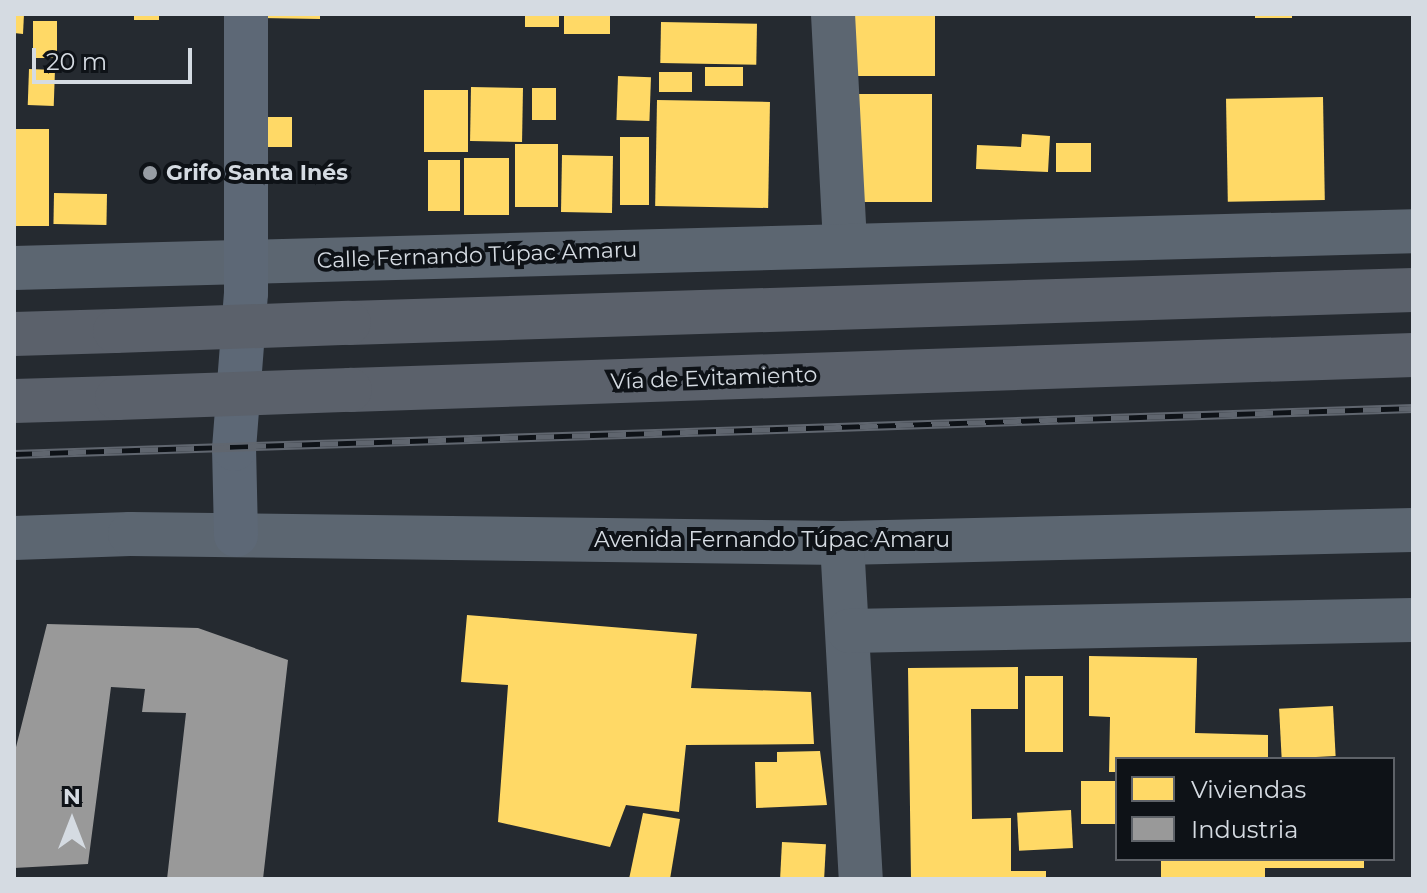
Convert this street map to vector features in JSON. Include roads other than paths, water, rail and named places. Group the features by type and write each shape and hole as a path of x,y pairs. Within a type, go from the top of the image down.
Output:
{"highway":[{"path":"14,334 1413,290"},
{"name":"Vía de Evitamiento","path":"14,401 1413,355"}],"main road":[{"path":"236,535 234,449 246,262 246,14"}],"street":[{"path":"833,14 845,245"},
{"name":"Calle Fernando Túpac Amaru","path":"14,268 1413,231"},
{"name":"Avenida Fernando Túpac Amaru","path":"14,538 130,534 842,543 1413,530"},
{"path":"842,543 861,879"},
{"path":"849,631 1413,620"}],"railway":[{"path":"14,454 1413,408"}],"place":[{"name":"Grifo Santa Inés","path":"150,173"}]}
